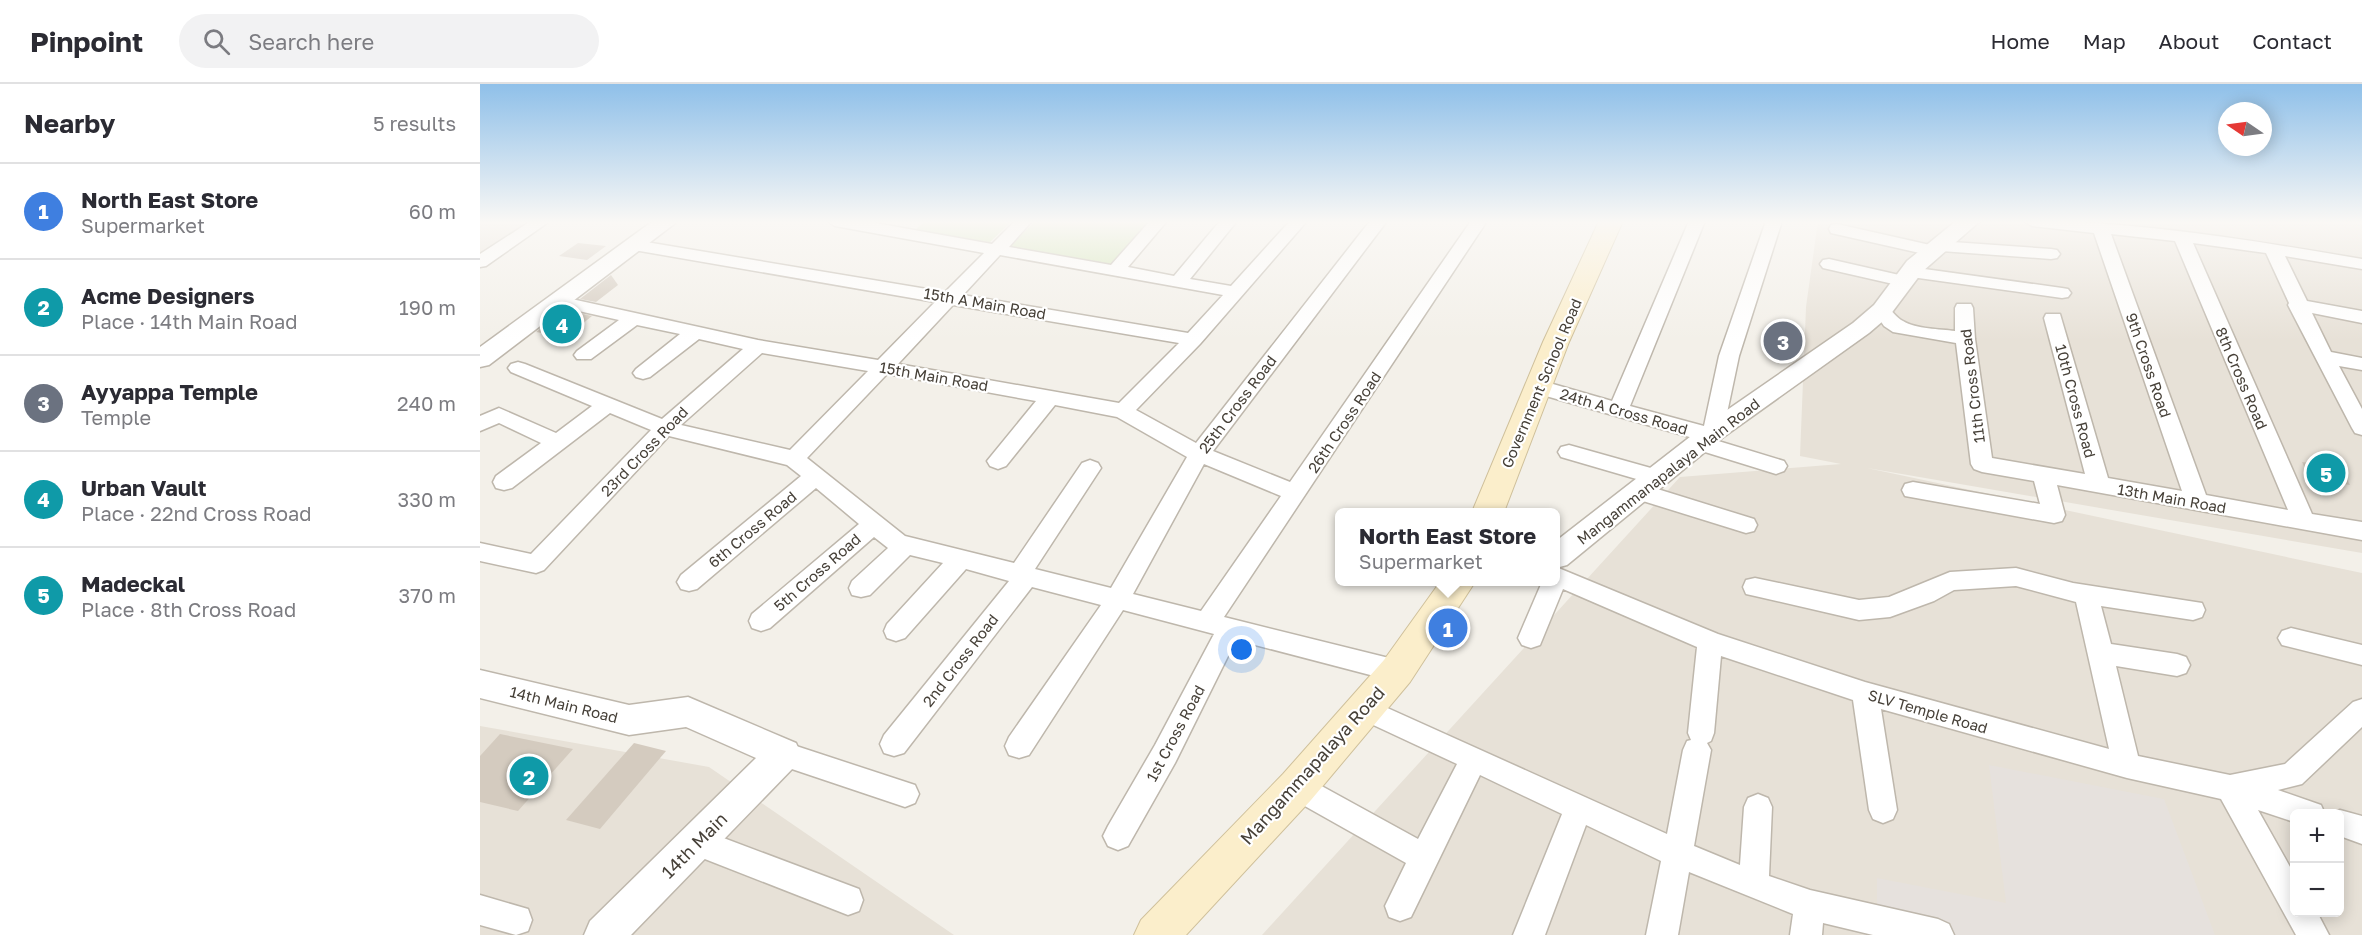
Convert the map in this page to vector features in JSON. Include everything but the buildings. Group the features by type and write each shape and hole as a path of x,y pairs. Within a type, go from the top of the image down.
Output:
{"main road":[{"name":"Government School Road","path":"1490,508 1556,342 1593,261"},
{"name":"Mangammapalaya Road","path":"1156,935 1297,787 1397,671 1459,586"}],"street":[{"path":"480,359 613,261"},
{"name":"15th A Main Road","path":"729,261 1193,339"},
{"path":"794,459 985,261"},
{"path":"1063,261 1236,292"},
{"path":"1116,270 1124,261"},
{"path":"1179,281 1196,261"},
{"path":"1123,411 1193,339 1264,261"},
{"name":"25th Cross Road","path":"1018,746 1117,600 1199,454 1348,261"},
{"name":"26th Cross Road","path":"1219,625 1296,493 1452,261"},
{"path":"1619,408 1680,261"},
{"path":"1707,436 1729,356 1761,261"},
{"name":"Mangammanapalaya Main Road","path":"1560,554 1707,436 1861,328 1882,310 1906,276 1923,261"},
{"name":"9th Cross Road","path":"2112,261 2197,502"},
{"name":"8th Cross Road","path":"2192,261 2304,521"},
{"path":"2278,261 2324,357 2362,428"},
{"path":"2344,261 2362,264"},
{"path":"1829,264 1906,276 2062,293"},
{"name":"15th Main Road","path":"558,301 758,346 1123,411 1199,454 1296,493"},
{"path":"2298,305 2362,317"},
{"name":"11th Cross Road","path":"1964,308 1965,339 1982,464"},
{"path":"1882,310 1891,322 1900,328 1965,339"},
{"path":"584,355 634,318"},
{"name":"10th Cross Road","path":"2053,318 2098,485"},
{"path":"643,373 695,332"},
{"name":"23rd Cross Road","path":"480,552 536,564 665,428 758,346"},
{"path":"2324,357 2362,364"},
{"path":"518,368 606,406 665,428 794,459 898,543 1397,671"},
{"name":"24th A Cross Road","path":"1539,387 1619,408 1707,436 1776,466"},
{"path":"998,461 1050,397"},
{"path":"504,482 606,406"},
{"path":"480,424 499,415 557,442"},
{"path":"1569,452 1746,525"},
{"name":"13th Main Road","path":"1982,464 2362,531"},
{"name":"2nd Cross Road","path":"894,744 1023,574 1090,468"},
{"path":"1913,490 2054,515 2044,476"},
{"name":"6th Cross Road","path":"689,582 815,477"},
{"name":"5th Cross Road","path":"761,621 874,524"},
{"path":"861,588 906,545"},
{"path":"896,631 961,559"},
{"path":"1755,587 1859,610 1890,607 1950,581 2016,577 2086,594 2193,610"},
{"name":"SLV Temple Road","path":"1560,578 1710,642 1865,693 2127,766 2230,788 2298,809"},
{"path":"1531,638 1552,586"},
{"path":"2086,594 2127,766"},
{"name":"1st Cross Road","path":"1118,836 1164,754 1219,625"},
{"path":"2291,638 2362,655"},
{"path":"1662,935 1699,742 1710,642"},
{"path":"2099,653 2177,665"},
{"name":"14th Main Road","path":"480,684 629,720 688,712 784,754"},
{"path":"1865,693 1883,810"},
{"path":"1363,708 1678,854 1754,885 1810,905 1938,935"},
{"path":"2290,893 2230,788 2292,775 2358,717"},
{"path":"784,754 905,794"},
{"name":"14th Main","path":"604,935 784,754"},
{"path":"1400,906 1474,758"},
{"path":"1297,787 1424,858"},
{"path":"1529,935 1579,807"},
{"path":"1754,885 1758,807"},
{"path":"2344,824 2362,830"},
{"path":"697,842 848,900"},
{"path":"1806,935 1810,905"},
{"path":"480,910 517,920"},
{"path":"2303,917 2313,935"}],"shaded area":[{"path":"1812,261 2362,261 2362,553 1867,468 2362,573 2362,935 1262,935 1680,477 1841,464 1800,456 1806,307"},
{"path":"480,726 709,767 954,935 480,935"},
{"path":"1989,765 2164,799 2215,935 1877,935 1877,878 2006,903"}],"green space":[{"path":"1084,261 1119,261 1115,266"}],"place":[{"name":"Urban Vault","path":"562,324"},
{"name":"Ayyappa Temple","path":"1783,341"},
{"name":"Madeckal","path":"2326,473"},
{"name":"North East Store","path":"1448,628"},
{"name":"Acme Designers","path":"529,776"}]}
